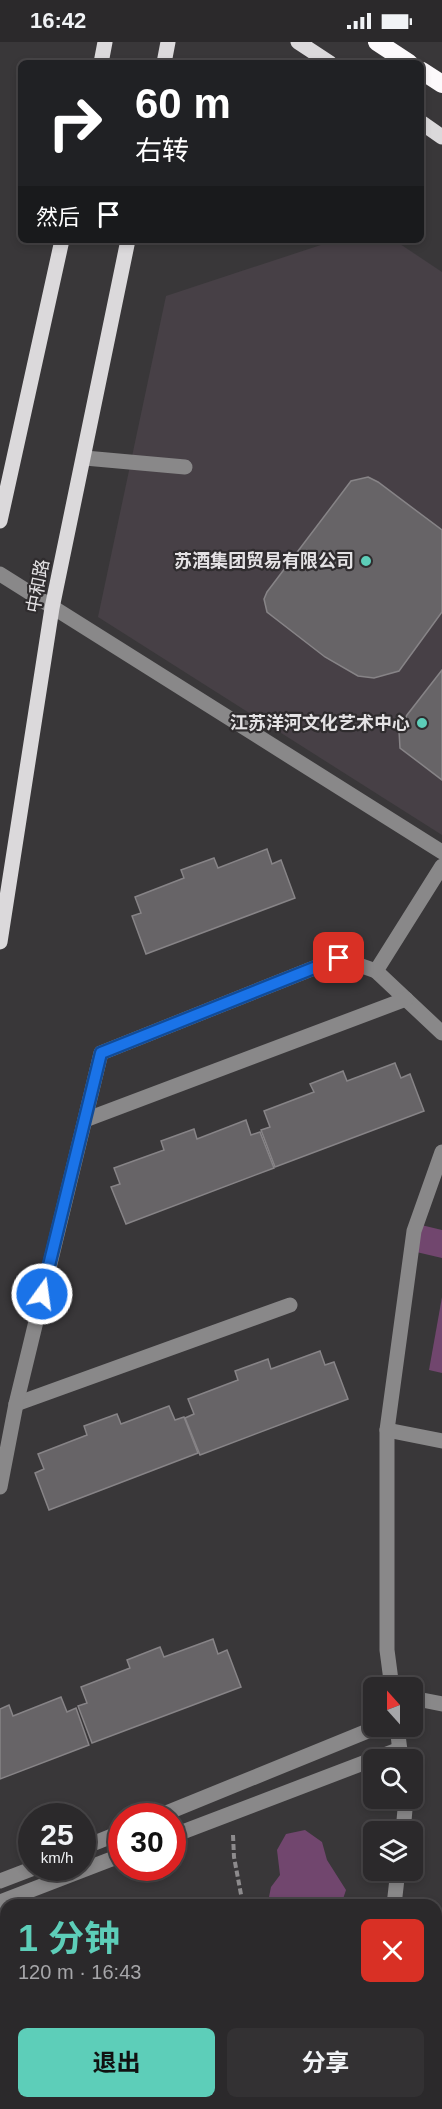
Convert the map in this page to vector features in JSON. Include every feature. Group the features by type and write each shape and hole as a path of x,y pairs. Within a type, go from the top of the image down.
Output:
{"highway":[{"path":"377,42 404,60"},
{"path":"424,72 442,84"}],"main road":[{"path":"102,60 105,42"},
{"path":"165,60 168,42"},
{"path":"298,42 325,60"},
{"path":"424,124 442,137"},
{"path":"0,521 61,243"},
{"name":"中和路","path":"0,942 52,608 127,243"}],"street":[{"path":"84,458 185,467"},
{"path":"0,574 442,852"},
{"path":"376,971 442,866"},
{"path":"0,1487 16,1404 101,1053 339,958 376,971 442,1033"},
{"path":"85,1120 406,999"},
{"path":"391,1677 387,1650 387,1430 414,1231 442,1152"},
{"path":"16,1404 290,1305"},
{"path":"387,1430 442,1441"},
{"path":"423,1700 442,1704"},
{"path":"186,1805 363,1733"},
{"path":"186,1831 363,1767"},
{"path":"8,1899 108,1860"},
{"path":"0,1881 18,1874"},
{"path":"395,1899 397,1881"}],"path":[{"path":"231,1813 234,1857 242,1899"}],"shaded area":[{"path":"327,243 398,243 442,272 442,835 98,617 166,296"},
{"path":"417,1224 442,1230 442,1258 412,1251"},
{"path":"442,1297 442,1373 429,1370"},
{"path":"305,1830 322,1842 327,1860 346,1890 343,1899 269,1899 271,1887 280,1875 277,1850 286,1834"}],"building":[{"name":"苏酒集团贸易有限公司","path":"368,477 442,530 442,612 399,671 374,678 358,676 325,657 267,612 264,599 351,481"},
{"name":"江苏洋河文化艺术中心","path":"442,670 442,780 400,748 399,731 407,715"},
{"path":"267,849 272,864 281,860 295,898 146,954 132,916 141,913 135,897 184,878 181,870 214,858 218,868"},
{"path":"395,1063 401,1078 410,1074 424,1111 275,1167 261,1130 270,1127 264,1111 314,1092 310,1084 343,1071 347,1081"},
{"path":"246,1120 251,1135 260,1132 274,1168 126,1224 111,1187 120,1184 114,1168 164,1150 161,1141 194,1129 197,1139"},
{"path":"320,1351 325,1365 334,1362 348,1399 200,1455 185,1418 194,1414 188,1399 238,1380 235,1371 268,1359 271,1369"},
{"path":"169,1406 175,1420 184,1417 198,1453 49,1510 35,1473 44,1469 38,1454 87,1435 84,1426 117,1414 121,1424"},
{"path":"213,1639 218,1654 227,1650 241,1687 92,1743 78,1706 87,1703 81,1687 130,1668 127,1660 160,1647 164,1657"},
{"path":"61,1697 67,1712 76,1708 89,1745 0,1779 0,1709 9,1705 13,1716"}],"place":[{"name":"苏酒集团贸易有限公司","path":"366,561"},
{"name":"江苏洋河文化艺术中心","path":"422,723"}],"route":[{"path":"42,1294 101,1053 339,958"}]}
